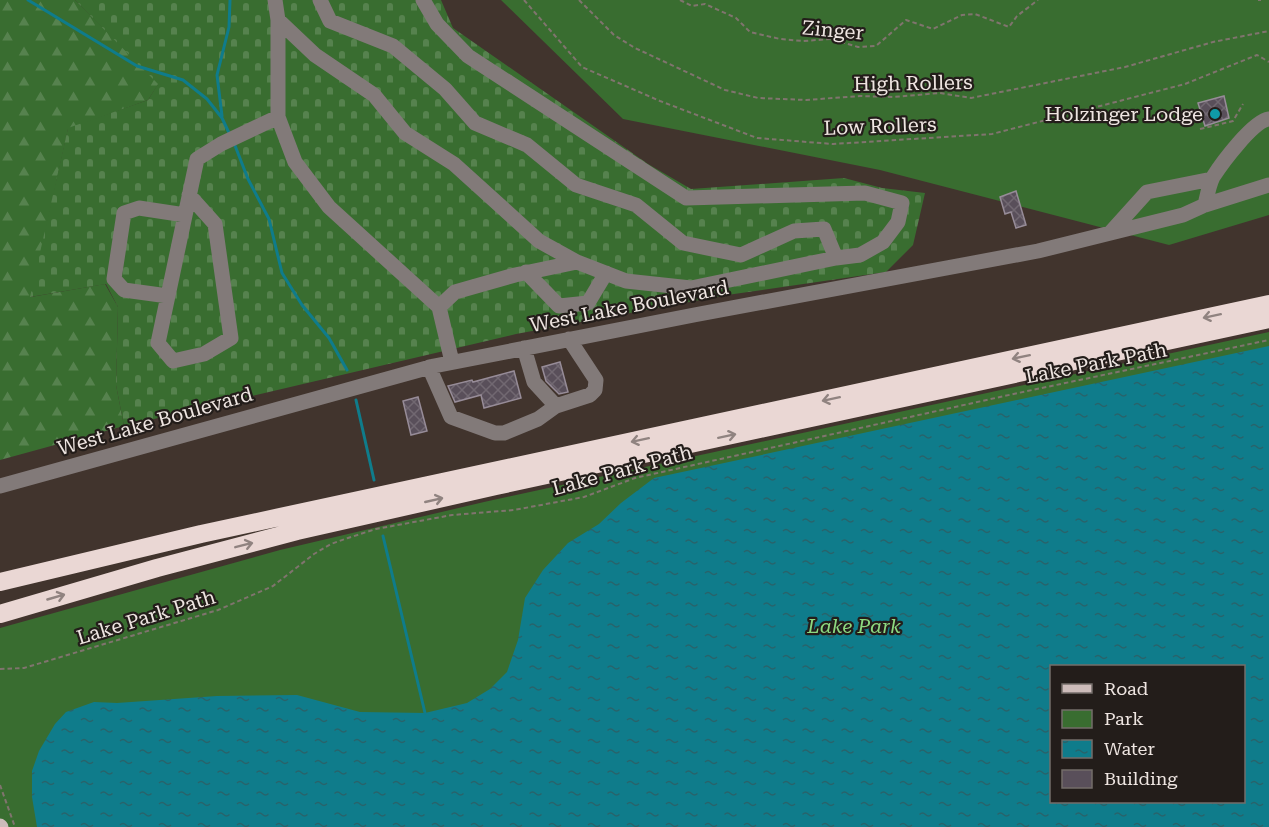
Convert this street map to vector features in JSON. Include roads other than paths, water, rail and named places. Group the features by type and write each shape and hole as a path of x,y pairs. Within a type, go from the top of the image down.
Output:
{"highway":[{"path":"0,582 201,534 1269,304"},
{"path":"0,614 157,568 297,531 508,483 1269,319"}],"street":[{"path":"275,0 278,20 278,117 295,162 329,207 439,308 452,362"},
{"path":"320,0 330,21 393,46 446,89 475,123 527,144 576,184 636,205 684,243 741,255 794,231 824,229 836,258"},
{"path":"278,20 315,55 374,95 405,133 454,164 539,241 577,262 626,281 691,288 860,255 883,242 898,222 902,203 865,193 686,198 468,56 437,24 423,0"},
{"path":"189,195 215,224 231,338 204,354 173,361 158,343 189,195 197,159 221,144 278,117"},
{"path":"1205,205 1212,179 1255,126 1269,119"},
{"path":"1110,233 1147,192 1212,179"},
{"name":"West Lake Boulevard","path":"0,486 429,367 1038,251 1184,215 1205,205 1269,185"},
{"path":"168,296 124,290 114,279 124,213 139,208 185,216"},
{"path":"439,308 455,292 526,272 577,262"},
{"path":"526,272 559,306 588,303 606,273"},
{"path":"429,367 451,417 495,433 504,433 538,419 556,406 590,395 595,390 596,380 569,339"},
{"path":"524,348 534,382 556,406"}],"water":[{"name":"Lake Park","path":"1269,346 1269,827 37,827 32,797 32,771 39,751 55,724 66,712 94,702 297,695 360,712 425,713 467,703 490,689 507,672 518,640 525,598 543,570 568,543 599,524 621,503 654,478"}],"waterway":[{"path":"28,0 137,66 183,80 207,99 222,118 230,135"},
{"path":"222,116 217,75 229,27 230,0"},
{"path":"234,143 248,179 269,219 282,273 302,305 329,338 347,370"},
{"path":"356,400 374,480"},
{"path":"383,536 425,713"}],"place":[{"name":"Holzinger Lodge","path":"1215,114"}]}
